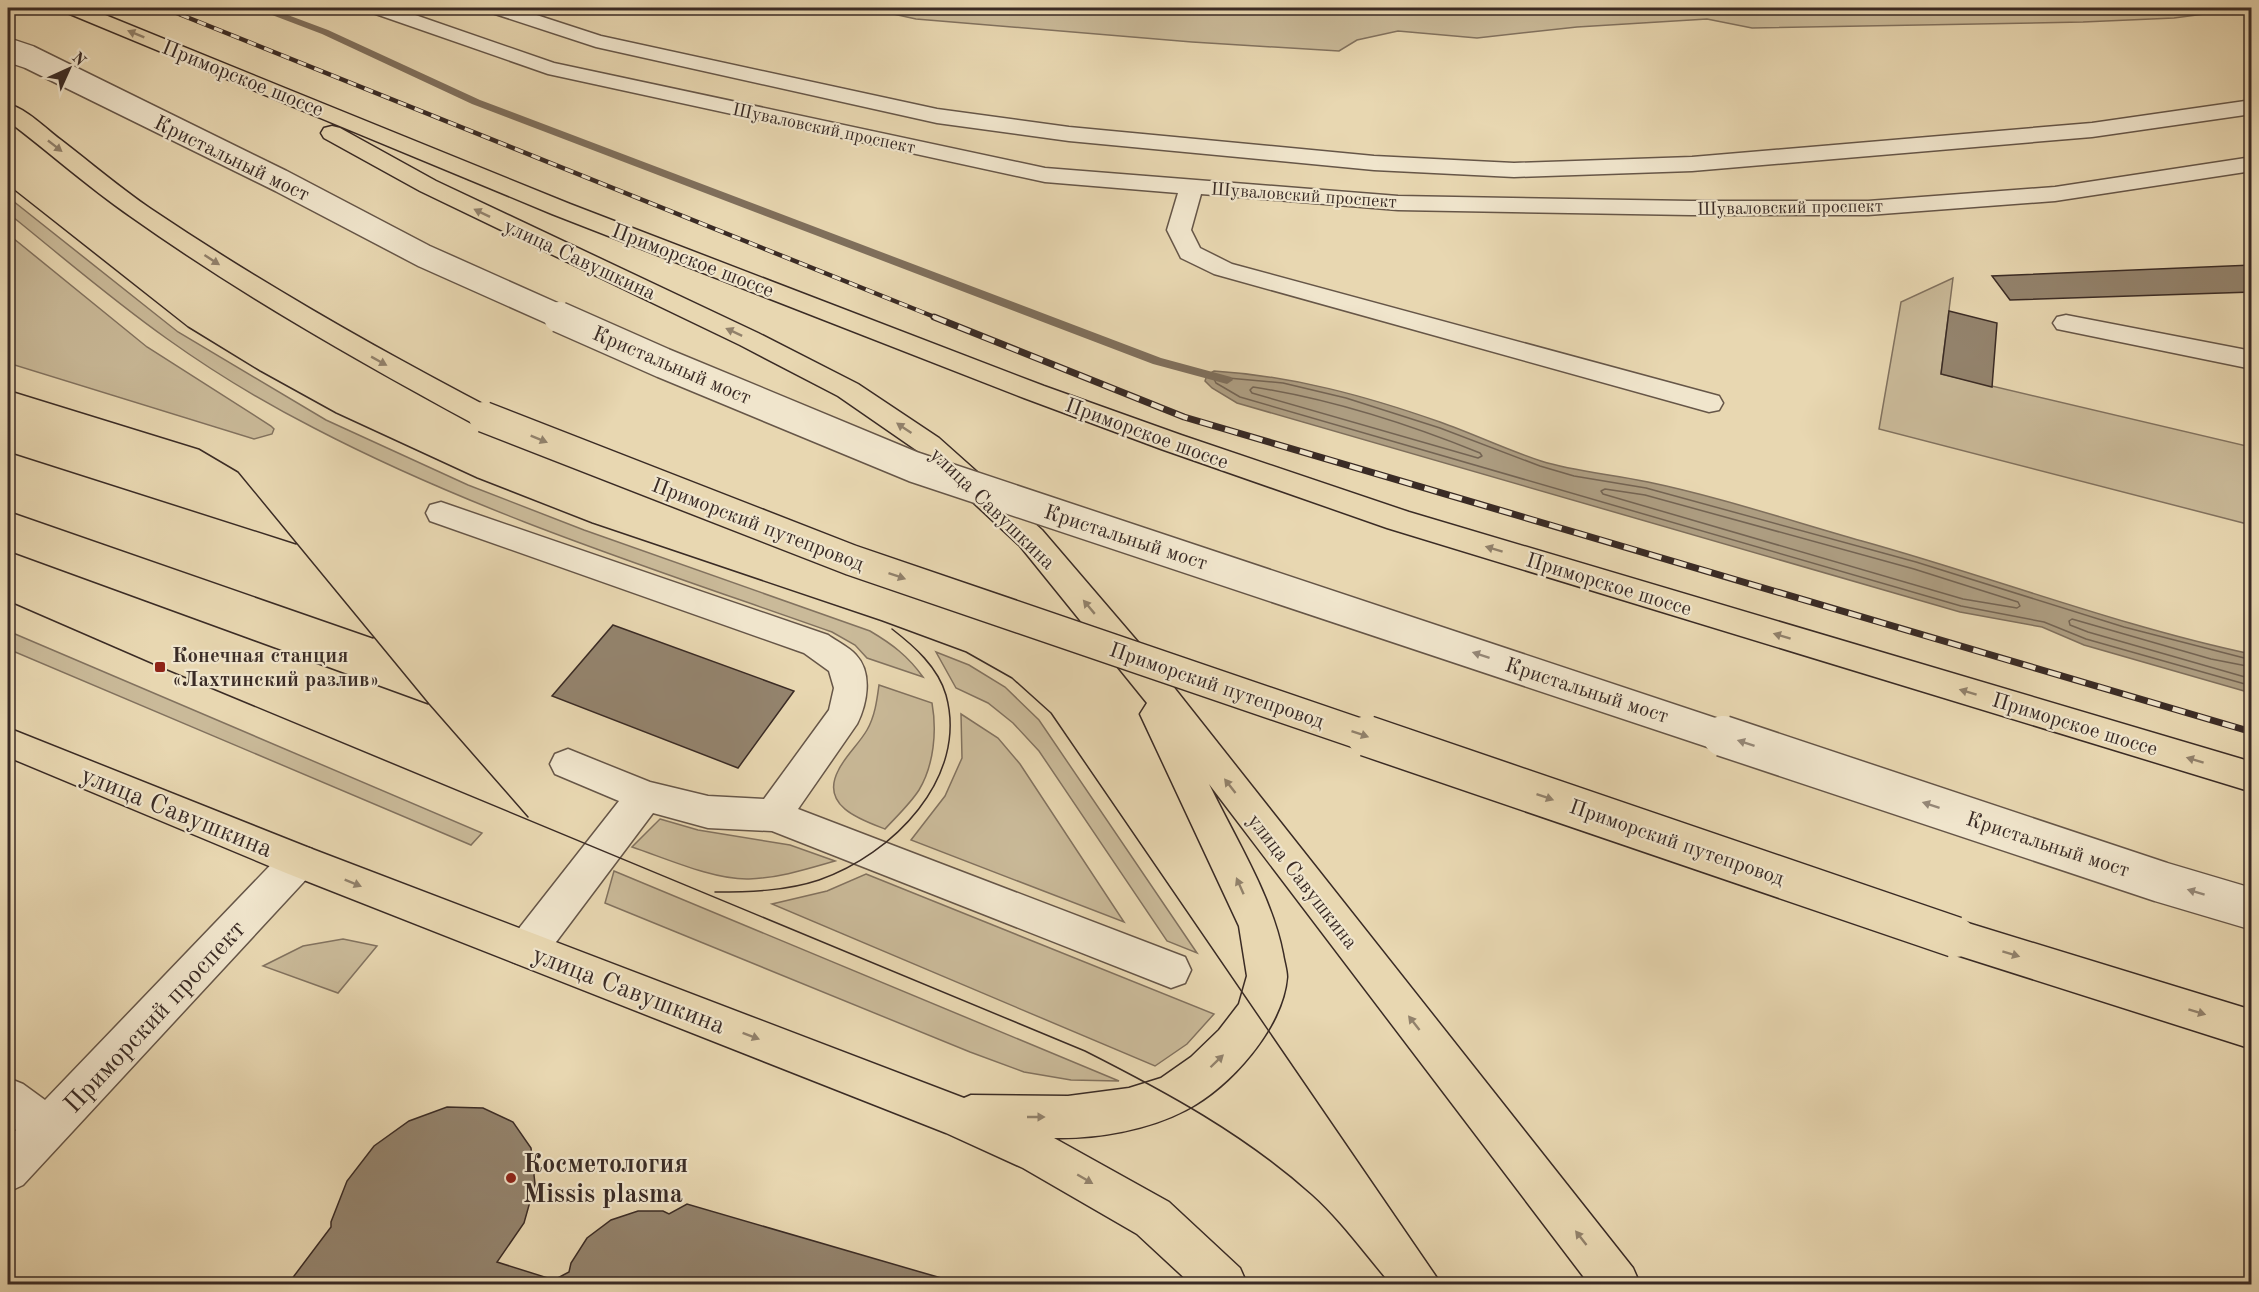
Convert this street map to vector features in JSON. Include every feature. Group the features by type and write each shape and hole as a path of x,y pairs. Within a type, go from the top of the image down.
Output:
{"main road":[{"name":"Приморское шоссе","path":"72,8 561,209 1034,392 1171,442 1398,520 2252,777"},
{"name":"улица Савушкина","path":"191,56 428,186 749,339 848,390 929,445 1031,538 1126,651 1617,1284"},
{"name":"Приморский путепровод","path":"8,111 139,212 260,291 378,361 484,417 851,560 1955,937 2252,1030"},
{"path":"957,1116 1068,1117 1129,1109 1172,1095 1220,1058 1234,1044 1256,1014 1267,975 1258,925 1126,651"},
{"name":"улица Савушкина","path":"8,741 299,861 957,1116 1038,1153 1153,1218 1224,1284"}],"street":[{"name":"Шуваловский проспект","path":"377,8 559,70 1045,175 1398,203 1691,208 1868,208 2055,194 2252,164"},
{"name":"Шуваловский проспект","path":"496,8 596,41 937,116 1069,134 1374,163 1514,170 1692,164 2092,130 2252,106"},
{"name":"Кристальный мост","path":"8,50 29,57 280,181 424,256 663,363 914,466 2161,882 2252,909"},
{"path":"1191,187 1179,230 1190,253 1223,269 1709,403"},
{"path":"2066,323 2252,360"},
{"path":"441,513 816,644 844,664 852,688 845,714 773,815"},
{"path":"568,764 645,795 708,812 773,815 1171,970"},
{"path":"527,949 645,795"},
{"name":"Приморский проспект","path":"8,1170 299,861"},
{"path":"8,1099 48,1128"}],"shaded area":[{"path":"866,8 2250,8 2174,18 2083,22 1752,28 1707,19 1577,27 1477,38 1398,31 1357,40 1339,51 1192,42 916,19"},
{"path":"8,197 178,332 326,420 468,485 584,530 870,631 899,651 923,677 867,658 855,645 832,632 504,514 376,459 295,418 201,362 125,308 8,213"},
{"path":"8,234 147,347 271,426 274,429 272,434 254,439 8,363"},
{"path":"1953,278 1941,374 2251,447 2251,525 1879,429 1901,302"},
{"path":"8,631 482,833 471,845 8,649"},
{"path":"936,652 969,665 1005,687 1039,720 1197,953 1167,941 1039,751 1013,723 988,703 956,688"},
{"path":"879,685 932,703 934,725 931,759 924,780 919,790 885,829 846,810 834,794 834,783 838,771 870,725"},
{"path":"961,714 998,738 1020,764 1124,922 911,840 945,796 962,758"},
{"path":"660,819 698,830 790,845 835,861 771,877 749,879 721,876 690,868 632,847"},
{"path":"614,871 1119,1081 1071,1080 1024,1072 605,903"},
{"path":"866,874 1214,1014 1187,1044 1155,1066 772,904 827,891"},
{"path":"343,939 377,946 338,993 263,966 303,946"}],"water":[{"path":"1214,371 1301,382 1357,396 1440,422 1541,461 1567,468 1648,482 1729,502 1911,555 2153,630 2251,654 2251,693 2084,645 2042,627 1960,612 1237,403 1212,388 1205,381 1207,375"}],"building":[{"path":"2252,265 2252,292 2010,300 1992,276"},
{"path":"1949,311 1997,323 1992,387 1941,374"},
{"path":"613,625 794,691 738,768 552,696"},
{"path":"447,1107 483,1108 513,1122 531,1148 535,1184 524,1223 497,1262 554,1280 569,1272 571,1263 587,1238 611,1220 638,1211 663,1211 669,1214 687,1204 941,1278 944,1284 288,1284 331,1227 347,1181 374,1146 409,1121"}],"waterway":[{"path":"262,8 325,32 476,102 1157,361 1227,380"}],"tram line":[{"path":"8,185 188,327 260,371 336,413 477,478 592,523 882,621 966,652 1012,678 1051,713 1442,1284"},
{"path":"8,390 199,449 238,472 429,704 528,817"},
{"path":"8,452 296,544"},
{"path":"8,511 373,638"},
{"path":"8,551 428,704"},
{"path":"8,601 160,667 1085,1051 1145,1082 1232,1133 1286,1173 1332,1215 1390,1284"},
{"path":"715,892 781,889 819,880 873,852 897,832 918,809 935,783 946,755 950,726 946,695 931,666 917,650 892,629"}],"railway":[{"path":"164,8 937,318"},
{"path":"934,317 1184,417 2252,732"}],"place":[{"name":"Конечная станция «Лахтинский разлив»","path":"160,667"},
{"name":"Косметология Missis plasma","path":"511,1178"}]}
